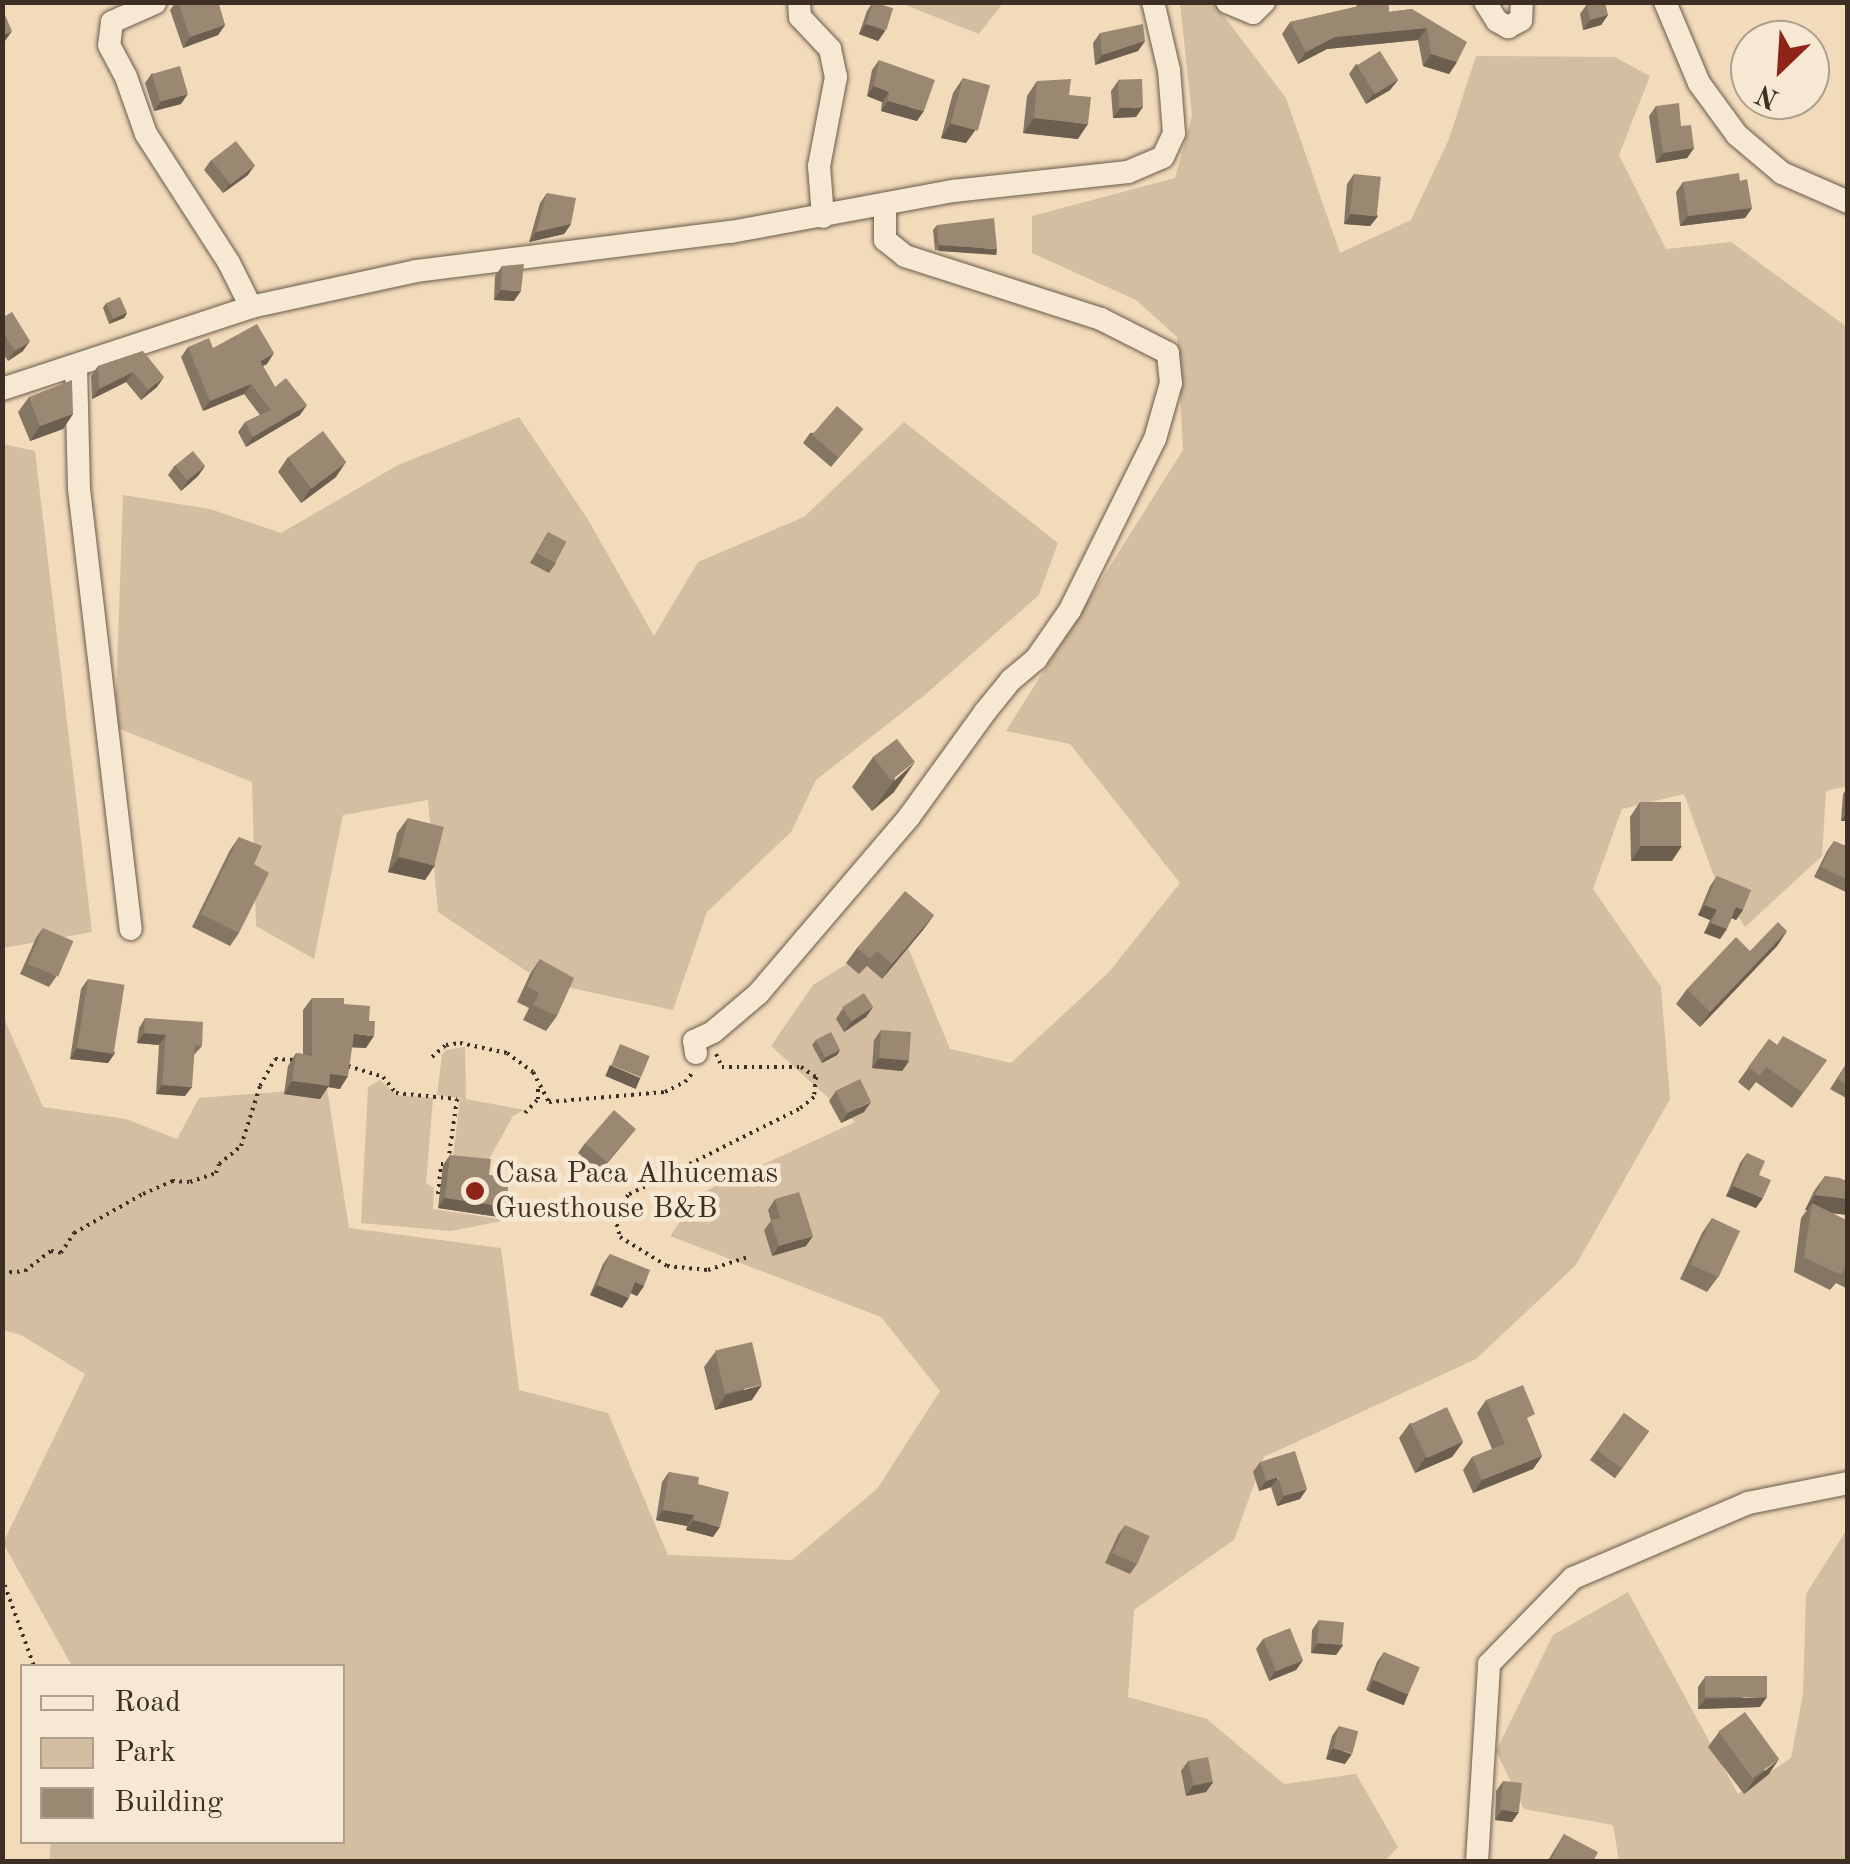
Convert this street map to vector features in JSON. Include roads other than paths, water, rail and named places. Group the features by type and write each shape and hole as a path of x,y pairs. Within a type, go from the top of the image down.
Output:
{"street":[{"path":"800,2 800,17 830,48 836,78 819,166 823,216"},
{"path":"2,389 251,307 416,271 731,232 953,191 1128,172 1162,158 1174,133 1169,70 1152,2"},
{"path":"1227,2 1253,13 1264,2"},
{"path":"1485,2 1498,22 1508,26 1521,20 1522,2"},
{"path":"1664,2 1698,83 1738,135 1782,174 1848,202"},
{"path":"155,4 112,22 109,45 126,77 146,134 229,263 251,307"},
{"path":"696,1053 694,1041 713,1032 758,994 909,817 1011,680 1036,659 1092,568 1155,439 1172,382 1168,354 1100,319 905,256 885,240 884,204"},
{"path":"76,366 79,489 131,929"},
{"path":"1477,1862 1489,1664 1573,1578 1748,1503 1848,1483"}],"place":[{"name":"Casa Paca Alhucemas Guesthouse B&B","path":"475,1191"}]}
